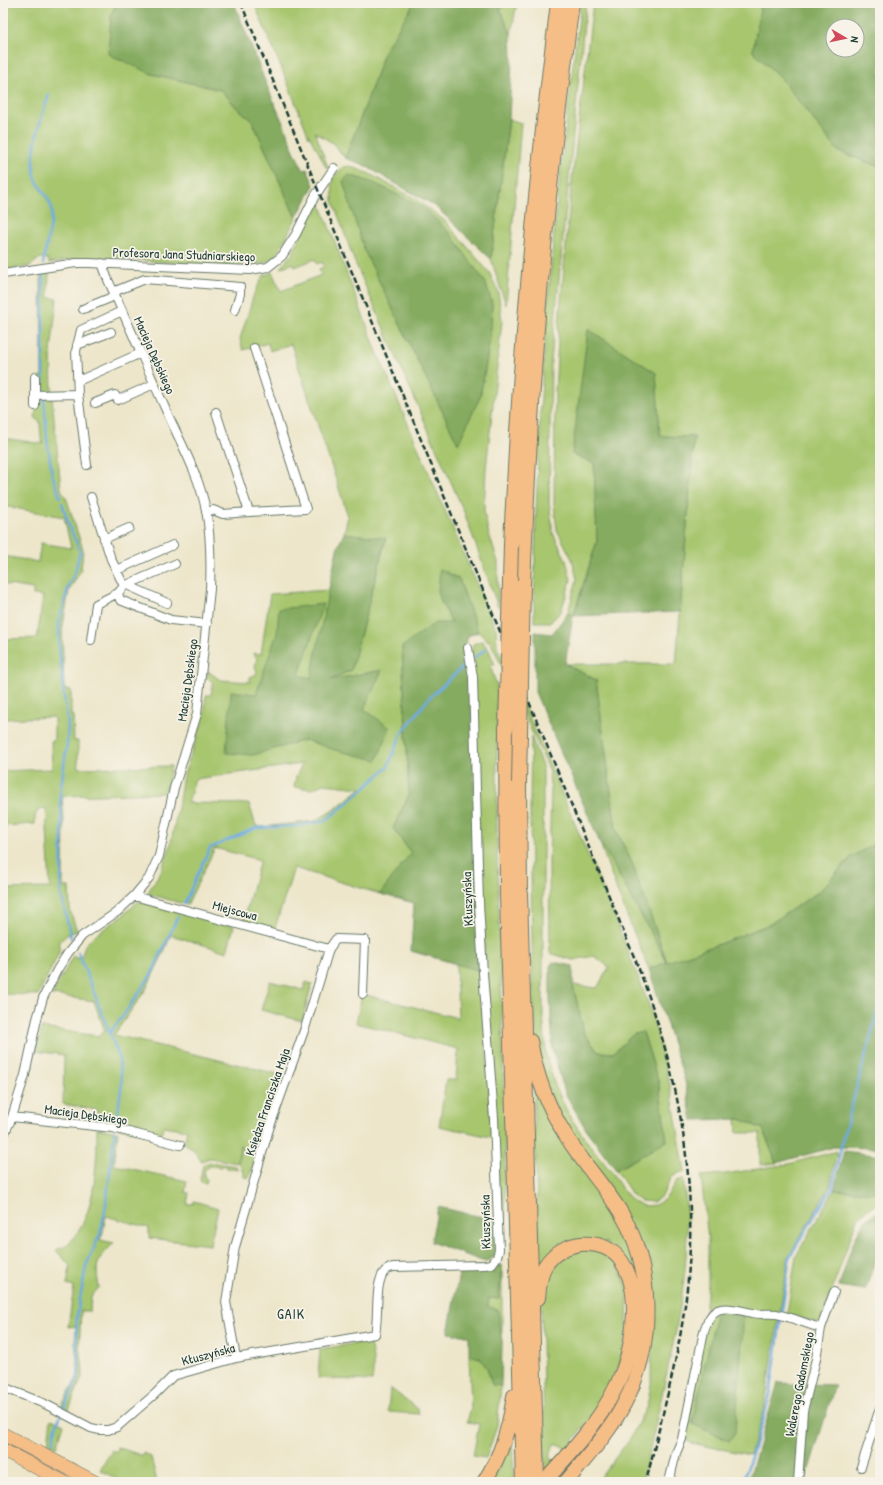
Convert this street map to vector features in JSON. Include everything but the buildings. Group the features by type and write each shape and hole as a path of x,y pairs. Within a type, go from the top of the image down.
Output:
{"highway":[{"path":"523,1482 506,895 506,729 511,545 517,421 531,236 558,3"},
{"path":"537,1482 520,892 519,783 522,585 539,297 557,125 572,3"},
{"path":"523,1001 536,1065 550,1105 565,1135 621,1212 634,1240 646,1289 647,1324 641,1359 632,1388 616,1420 600,1442 566,1482"},
{"path":"532,1348 540,1282 544,1267 554,1255 569,1246 585,1243 600,1246 616,1256 627,1269 634,1293 633,1320 628,1356 624,1369 609,1401 586,1435 544,1482"},
{"path":"484,1482 499,1456 506,1436 511,1415 519,1358"},
{"path":"3,1434 95,1482"},
{"path":"3,1450 64,1482"}],"street":[{"name":"Profesora Jana Studniarskiego","path":"3,274 76,263 250,270 268,267 285,252 315,196 334,168"},
{"name":"Macieja Dębskiego","path":"3,1137 12,1117 25,1075 43,998 57,970 68,953 82,936 117,912 134,896 149,878 162,847 174,788 197,714 211,573 206,512 200,487 192,464 154,384 114,294 102,263"},
{"path":"83,309 110,298 118,290 145,279 240,287 240,294 235,310"},
{"path":"87,465 78,394 76,351 81,330 122,311"},
{"path":"78,345 111,332"},
{"path":"206,512 213,510 223,514 306,509 254,348"},
{"path":"78,381 141,353"},
{"path":"35,377 35,406"},
{"path":"95,403 115,395 118,400 154,384"},
{"path":"35,395 78,394"},
{"path":"216,412 249,512"},
{"path":"91,497 104,539 116,570 126,586 167,603"},
{"path":"104,539 129,528"},
{"path":"116,570 173,545"},
{"path":"91,640 96,604 118,593 126,586 175,564"},
{"path":"118,593 120,600 171,620 207,624"},
{"name":"Kłuszyńska","path":"3,1387 91,1428 100,1430 117,1427 173,1376 236,1358 375,1334 377,1325 379,1287 381,1277 385,1270 393,1267 492,1264 497,1257 499,1250 494,1118 479,903 473,677 468,648"},
{"name":"Miejscowa","path":"134,896 329,949"},
{"path":"329,949 336,939 365,940 363,994"},
{"name":"Księdza Franciszka Maja","path":"236,1358 226,1302 235,1247 269,1129 306,1025 329,949"},
{"name":"Macieja Dębskiego","path":"12,1117 114,1128 180,1145"},
{"name":"Walerego Gadomskiego","path":"798,1482 803,1411 816,1359 821,1328 834,1292"},
{"path":"669,1482 676,1453 682,1439 704,1331 708,1320 713,1313 720,1309 730,1309 760,1314 777,1314 821,1328"},
{"path":"861,1467 880,1408"}],"green space":[{"path":"3,3 116,3 111,16 152,74 221,90 236,107 252,120 296,218 274,258 263,263 222,265 104,258 49,263 48,259 40,258 30,266 3,270"},
{"path":"116,3 234,3 291,144 303,170 307,169 314,185 296,218 252,120 236,107 221,90 152,74 108,54 111,16"},
{"path":"254,3 414,3 385,50 345,158 334,144 315,132 328,167 327,169 309,137"},
{"path":"414,3 510,3 500,9 511,34 512,58 509,119 491,259 435,206 362,164 345,158 385,50"},
{"path":"510,3 517,3 511,34 500,9"},
{"path":"581,3 586,3 551,361 549,502 553,533 566,560 571,580 561,611 551,622 534,622 537,474 546,326 561,164"},
{"path":"593,3 761,3 753,52 779,76 838,151 880,167 880,841 851,857 820,891 770,924 649,969 622,904 598,838 666,959 632,863 616,829 596,680 565,664 676,664 694,437 660,436 656,373 588,330 573,454 594,463 597,541 573,616 568,613 577,579 572,559 557,530 554,505 555,392 559,323 571,188"},
{"path":"761,3 880,3 880,167 838,151 779,76 753,52"},
{"path":"509,119 521,123 506,305 491,259"},
{"path":"350,166 370,174 416,199 445,221 489,272 498,291 502,321 486,469 484,512 488,531 498,562 498,607 464,512 354,260 333,201 332,179 343,167","holes":["343,181 485,282 492,303 487,358 480,397 458,443 366,254"]},
{"path":"349,175 374,183 424,208 450,233 485,282 492,303 487,358 480,397 458,444 364,250 343,181"},
{"path":"318,198 377,352 496,629 497,647 532,723 615,918 652,1013 670,1085 685,1171 672,1177 662,1196 653,1202 641,1201 633,1196 616,1170 667,1141 659,1084 643,1032 634,1034 613,1053 598,1052 584,1033 573,985 597,988 609,967 594,956 573,960 550,953 549,863 551,791 548,767 491,643 478,632 459,579 440,569 441,602 453,623 402,647 409,795 393,828 411,853 380,894 294,868 274,931 243,922 260,860 215,848 187,905 149,894 148,892 161,871 170,847 182,780 204,717 206,695 211,695 213,683 207,677 208,671 220,680 250,682 250,677 255,675 257,672 255,666 257,658 253,653 261,654 270,594 329,590 309,689 351,670 386,539 344,533 348,516 291,344 270,351 268,343 243,350 240,339 254,294 263,276 272,272 281,291 321,275 319,269 324,267 322,262 317,264 315,259 295,267 293,263 280,268 293,253","holes":["302,764 296,777 294,787 312,789 323,784 361,788 332,811 315,821 262,827 256,826 249,804 188,803 195,779"]},
{"path":"49,273 48,297 57,299 51,352 52,391 37,392 37,377 42,376 41,274"},
{"path":"588,329 656,373 660,436 694,437 680,612 574,616 597,541 594,463 572,454"},
{"path":"38,397 52,397 61,489 67,500 83,550 81,570 69,591 62,630 64,689 71,690 71,716 73,715 74,741 78,741 78,768 171,766 165,793 62,796 64,822 63,887 69,887 70,910 77,931 67,935 60,941 59,953 38,995 3,994 3,889 50,888 46,808 39,809 35,816 35,824 3,826 3,771 52,769 51,741 54,741 54,717 3,719 3,639 37,638 43,596 33,595 33,589 3,584 3,556 38,562 41,543 71,548 64,517 3,506 3,438 43,444 41,439 40,423 35,417"},
{"path":"344,533 386,538 351,670 330,680 382,670 364,709 390,728 377,760 335,750 305,740 253,755 226,753 231,691 256,694 277,633 279,609 323,604 299,675 311,678 337,549"},
{"path":"440,569 459,579 478,632 468,636 465,648 470,672 481,971 411,951 414,903 380,894 411,853 393,828 409,795 402,647 435,623 452,623 441,602 438,591"},
{"path":"568,613 574,616 565,664 596,680 616,829 632,863 667,962 598,838 535,692 535,632 552,634"},
{"path":"482,641 489,650 495,665 490,665 497,687 497,846 505,1126 505,1223 500,1222 485,962 471,655 473,644"},
{"path":"531,736 543,769 543,1013 546,1055 555,1086 570,1117 613,1174 622,1189 633,1201 644,1206 655,1205 668,1195 677,1181 683,1179 687,1230 684,1280 671,1356 642,1482 597,1482 631,1437 647,1406 651,1385 652,1305 645,1259 559,1116 545,1079 538,1045 533,1007 530,809"},
{"path":"880,841 880,1148 834,1147 776,1163 763,1129 740,1119 692,1120 685,1081 649,969 722,943 770,924 820,891 851,857"},
{"path":"139,901 234,926 227,952 171,935 146,989 114,1035 282,1075 249,1178 244,1177 242,1167 238,1163 241,1145 237,1163 210,1158 201,1161 192,1148 184,1143 187,1130 163,1126 161,1137 97,1123 97,1110 63,1104 64,1055 36,1051 42,1028 98,1036 105,1031 94,1001 52,995 73,956 78,959 82,955 85,945 94,936 123,915"},
{"path":"553,962 573,966 573,985 584,1033 598,1052 613,1053 634,1034 643,1032 659,1084 667,1141 616,1170 587,1131 565,1093 553,1051 550,966"},
{"path":"456,964 481,971 491,1137 439,1126 446,1080 456,1080 458,1049 356,1023 362,994 458,1018"},
{"path":"270,981 303,990 306,982 312,984 302,1021 261,1010"},
{"path":"534,1086 617,1217 637,1267 641,1332 623,1397 576,1463 572,1458 603,1419 638,1310 606,1242 539,1263"},
{"path":"736,1119 740,1119 763,1129 776,1163 760,1165 760,1133 737,1133"},
{"path":"97,1128 118,1132 114,1165 187,1181 185,1192 189,1193 187,1204 193,1204 194,1201 218,1208 210,1245 149,1238 149,1228 106,1216 100,1240 114,1243 98,1263 97,1273 99,1288 91,1296 90,1311 81,1311 79,1352 81,1352 83,1374 68,1412 61,1407 79,1374 75,1343 76,1326 68,1327 74,1287 67,1285 70,1266 56,1250 66,1246 77,1234 84,1221 93,1190"},
{"path":"837,1151 830,1186 789,1256 763,1415 750,1455 691,1443 682,1438 704,1325 708,1283 708,1239 701,1176 725,1174 789,1164"},
{"path":"844,1151 880,1156 880,1193 834,1190"},
{"path":"210,1162 236,1166 238,1170 227,1168 223,1165 221,1167 211,1166 205,1169 204,1176 207,1180 206,1183 201,1182 200,1179 203,1165"},
{"path":"834,1190 880,1193 880,1203 869,1208 857,1219 820,1324 787,1314 796,1256"},
{"path":"438,1207 495,1220 496,1249 494,1257 485,1262 431,1242"},
{"path":"880,1211 880,1247 865,1290 839,1286 857,1234 867,1220"},
{"path":"576,1249 601,1251 617,1262 628,1290 627,1330 620,1363 601,1404 567,1449 559,1444 554,1444 551,1451 551,1458 555,1461 545,1471 541,1293 553,1262"},
{"path":"502,1265 502,1345 498,1309 488,1307 489,1298 499,1299"},
{"path":"502,1265 499,1299 489,1298 488,1307 498,1309 502,1345 501,1386 492,1385 487,1368 480,1358 469,1355 469,1336 448,1333 460,1268"},
{"path":"726,1312 744,1315 735,1434 729,1441 692,1424 716,1314"},
{"path":"369,1342 373,1356 372,1381 318,1378 320,1349"},
{"path":"469,1355 480,1358 487,1368 492,1384 501,1386 497,1426 486,1458 473,1456 479,1424 467,1422 471,1407"},
{"path":"778,1383 835,1385 805,1482 748,1482"},
{"path":"390,1388 418,1409 419,1414 388,1412"},
{"path":"51,1419 64,1424 57,1447 48,1444"},
{"path":"512,1437 514,1482 491,1482"},
{"path":"117,1447 143,1456 143,1453 151,1457 157,1482 122,1482 100,1470 112,1450 116,1452"}],"waterway":[{"path":"43,264 51,225 52,212 50,203 36,179 34,170 34,149 42,114 49,95"},
{"path":"43,272 43,390"},
{"path":"44,399 47,439 52,474 60,497"},
{"path":"62,503 70,528 80,551 75,572 68,587 59,623 59,646 68,723 67,744 60,794 62,822 61,894 71,938"},
{"path":"474,658 486,649"},
{"path":"184,904 210,848 256,828 297,826 325,821 352,799 388,767 401,734 429,698 467,663"},
{"path":"109,1033 123,1016 151,975 178,916"},
{"path":"78,952 118,1054 122,1083 116,1125"},
{"path":"743,1482 770,1394 790,1256 832,1188 843,1138 880,1002"},
{"path":"53,1443 56,1426 78,1377 79,1367 76,1342 77,1315 86,1266 100,1234 105,1211 115,1131"}],"railway":[{"path":"241,3 637,964 652,1005 664,1047 675,1089 683,1132 688,1175 690,1218 689,1261 685,1305 678,1350 646,1482"}],"district":[{"name":"GAIK","path":"291,1313"}]}
